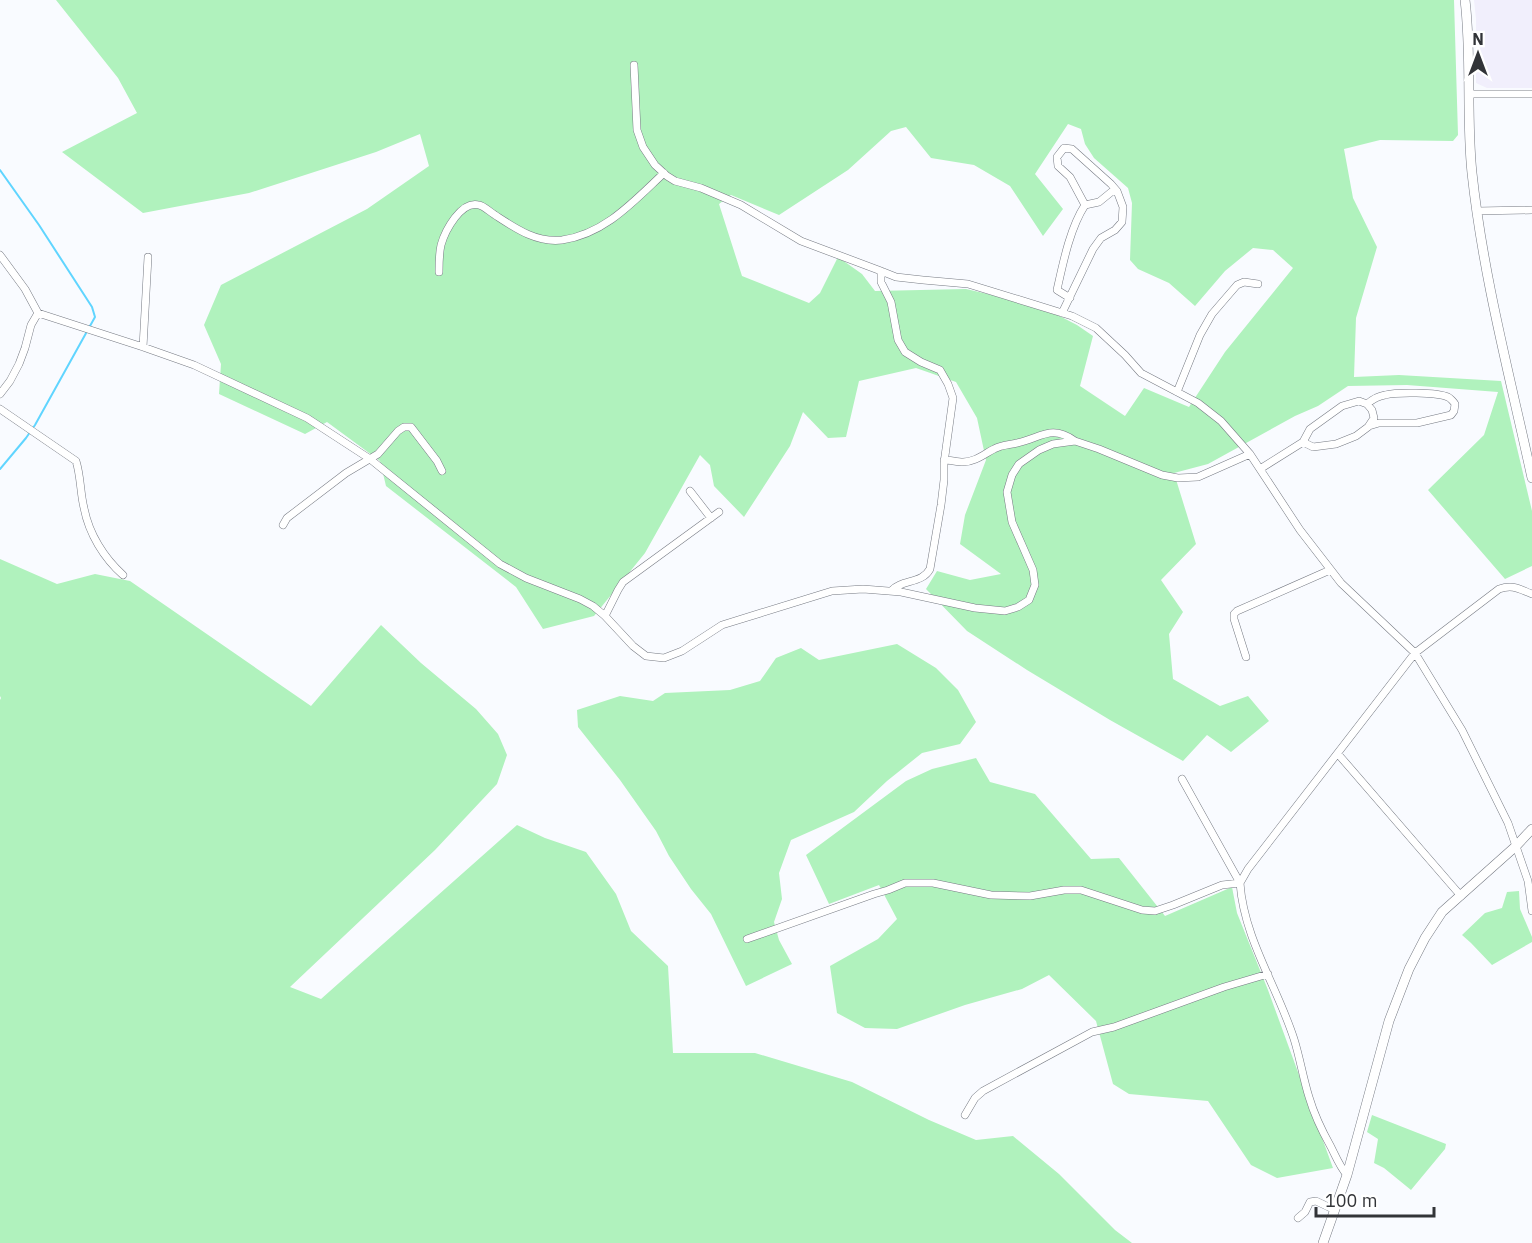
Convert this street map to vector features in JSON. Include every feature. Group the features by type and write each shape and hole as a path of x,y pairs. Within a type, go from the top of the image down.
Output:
{"street":[{"path":"1465,0 1468,22 1469,125 1477,211 1486,270 1531,465 1532,478"},
{"path":"634,65 637,130 643,147 655,165 675,181 701,188 741,205 801,241 881,272 896,277 968,284 1072,316 1096,328 1141,373 1198,404 1221,421 1250,454 1300,530 1341,584 1414,653 1462,730 1508,823 1528,881 1532,911"},
{"path":"1469,94 1532,94"},
{"path":"1062,313 1093,249 1101,238 1115,230 1122,222 1123,207 1115,189 1072,149 1064,148 1057,157 1058,166 1070,177 1085,205"},
{"path":"438,272 441,244 448,229 458,213 469,206 479,205 528,235 546,240 562,240 590,232 606,224 664,173"},
{"path":"1070,298 1057,290 1078,216 1085,205 1100,202 1115,189"},
{"path":"1477,211 1532,210"},
{"path":"0,255 25,289 38,313 194,365 307,418 370,459 500,564 526,578 593,606 646,656 664,658 682,651 722,625 832,591 863,589 891,591 975,608 1005,610 1018,607 1029,600 1035,585 1033,570 1012,522 1007,492 1012,475 1019,464 1039,450 1053,444 1075,441"},
{"path":"143,347 147,257"},
{"path":"881,272 881,282 891,302 898,340 905,352 940,370 953,398 944,460 941,505 930,569 922,578 896,585 891,591"},
{"path":"1177,392 1200,335 1212,314 1237,285 1244,282 1258,284"},
{"path":"0,394 19,364 31,325 38,313"},
{"path":"1303,442 1313,447 1336,444 1379,423 1417,423 1451,415 1455,404 1449,397 1402,393 1386,394 1367,404"},
{"path":"1260,469 1303,442 1310,429 1342,406 1359,400 1367,404 1374,418 1368,427"},
{"path":"0,409 76,461 88,526 112,565 123,575"},
{"path":"283,525 287,518 346,473 378,454 398,431 404,428 411,427 442,471"},
{"path":"944,460 963,462 974,460 995,448 1052,432 1065,434 1075,441 1162,475 1178,478 1198,477 1250,454"},
{"path":"690,491 711,518"},
{"path":"605,616 623,582 719,512"},
{"path":"1246,657 1234,614 1330,570"},
{"path":"1240,883 1248,869 1414,653 1499,589 1513,586 1532,594"},
{"path":"1338,754 1461,896"},
{"path":"1182,779 1240,883 1246,921 1294,1039 1310,1099 1323,1132 1347,1175"},
{"path":"1323,1243 1347,1175 1389,1021 1409,969 1442,912 1532,829"},
{"path":"747,939 905,883 933,883 991,895 1030,896 1064,890 1082,890 1142,910 1155,911 1222,885 1240,883"},
{"path":"965,1115 975,1098 983,1091 1092,1032 1268,974"},
{"path":"1298,1218 1305,1212 1310,1202 1316,1201 1335,1210"}],"shaded area":[{"path":"1474,0 1532,0 1532,88 1487,88 1476,83"}],"green space":[{"path":"56,0 1454,0 1458,135 1453,141 1380,140 1344,149 1353,198 1377,247 1356,318 1354,377 1399,375 1501,381 1532,511 1532,566 1505,579 1428,490 1484,435 1498,392 1407,385 1348,386 1318,406 1295,416 1208,464 1174,473 1196,544 1161,580 1183,612 1169,634 1173,679 1220,706 1248,696 1269,721 1231,752 1207,735 1183,761 1110,720 967,631 926,589 937,571 970,580 1001,574 960,544 965,515 986,460 977,418 956,382 916,368 859,381 846,437 828,438 803,412 790,446 744,517 714,486 710,465 700,455 645,553 594,616 543,629 516,587 386,486 380,461 327,422 305,434 219,394 221,364 204,325 221,285 367,209 429,166 420,134 376,152 249,193 143,213 62,152 137,113 118,78","holes":["1068,124 1081,129 1085,144 1094,158 1128,188 1132,203 1130,260 1138,269 1169,283 1195,306 1225,271 1253,248 1273,250 1293,268 1225,352 1189,407 1144,388 1125,416 1080,386 1093,336 1040,306 966,289 875,291 862,274 838,257 820,293 809,303 742,276 719,204 731,195 779,215 848,170 891,131 906,127 931,158 974,165 1010,186 1043,236 1063,209 1035,174"]},
{"path":"0,559 57,584 95,574 130,581 311,706 381,625 421,663 476,709 498,734 507,755 497,784 435,850 290,987 321,999 517,825 545,838 586,852 616,894 631,931 668,966 673,1053 755,1053 852,1082 976,1140 1013,1136 1059,1174 1115,1230 1132,1243 0,1243"},
{"path":"897,644 936,668 958,690 976,722 960,744 922,753 854,812 791,840 779,873 782,899 774,922 779,940 792,964 746,986 711,914 691,889 656,831 620,780 578,727 577,710 620,696 653,701 665,693 730,690 760,681 776,658 801,648 819,660"},
{"path":"976,758 990,782 1035,794 1091,859 1119,858 1165,916 1232,887 1237,913 1268,990 1333,1168 1277,1178 1251,1165 1208,1101 1129,1094 1113,1084 1096,1021 1049,975 1022,989 965,1005 897,1029 865,1028 837,1013 830,966 878,939 897,919 879,885 829,904 806,855 906,781 932,769"},
{"path":"1519,891 1520,909 1532,942 1492,965 1462,935 1485,913 1502,908 1507,892"},
{"path":"1372,1115 1446,1144 1445,1149 1411,1190 1384,1168 1374,1163 1378,1139 1367,1132"}],"waterway":[{"path":"0,170 92,307 95,317 35,425 0,469"}]}
